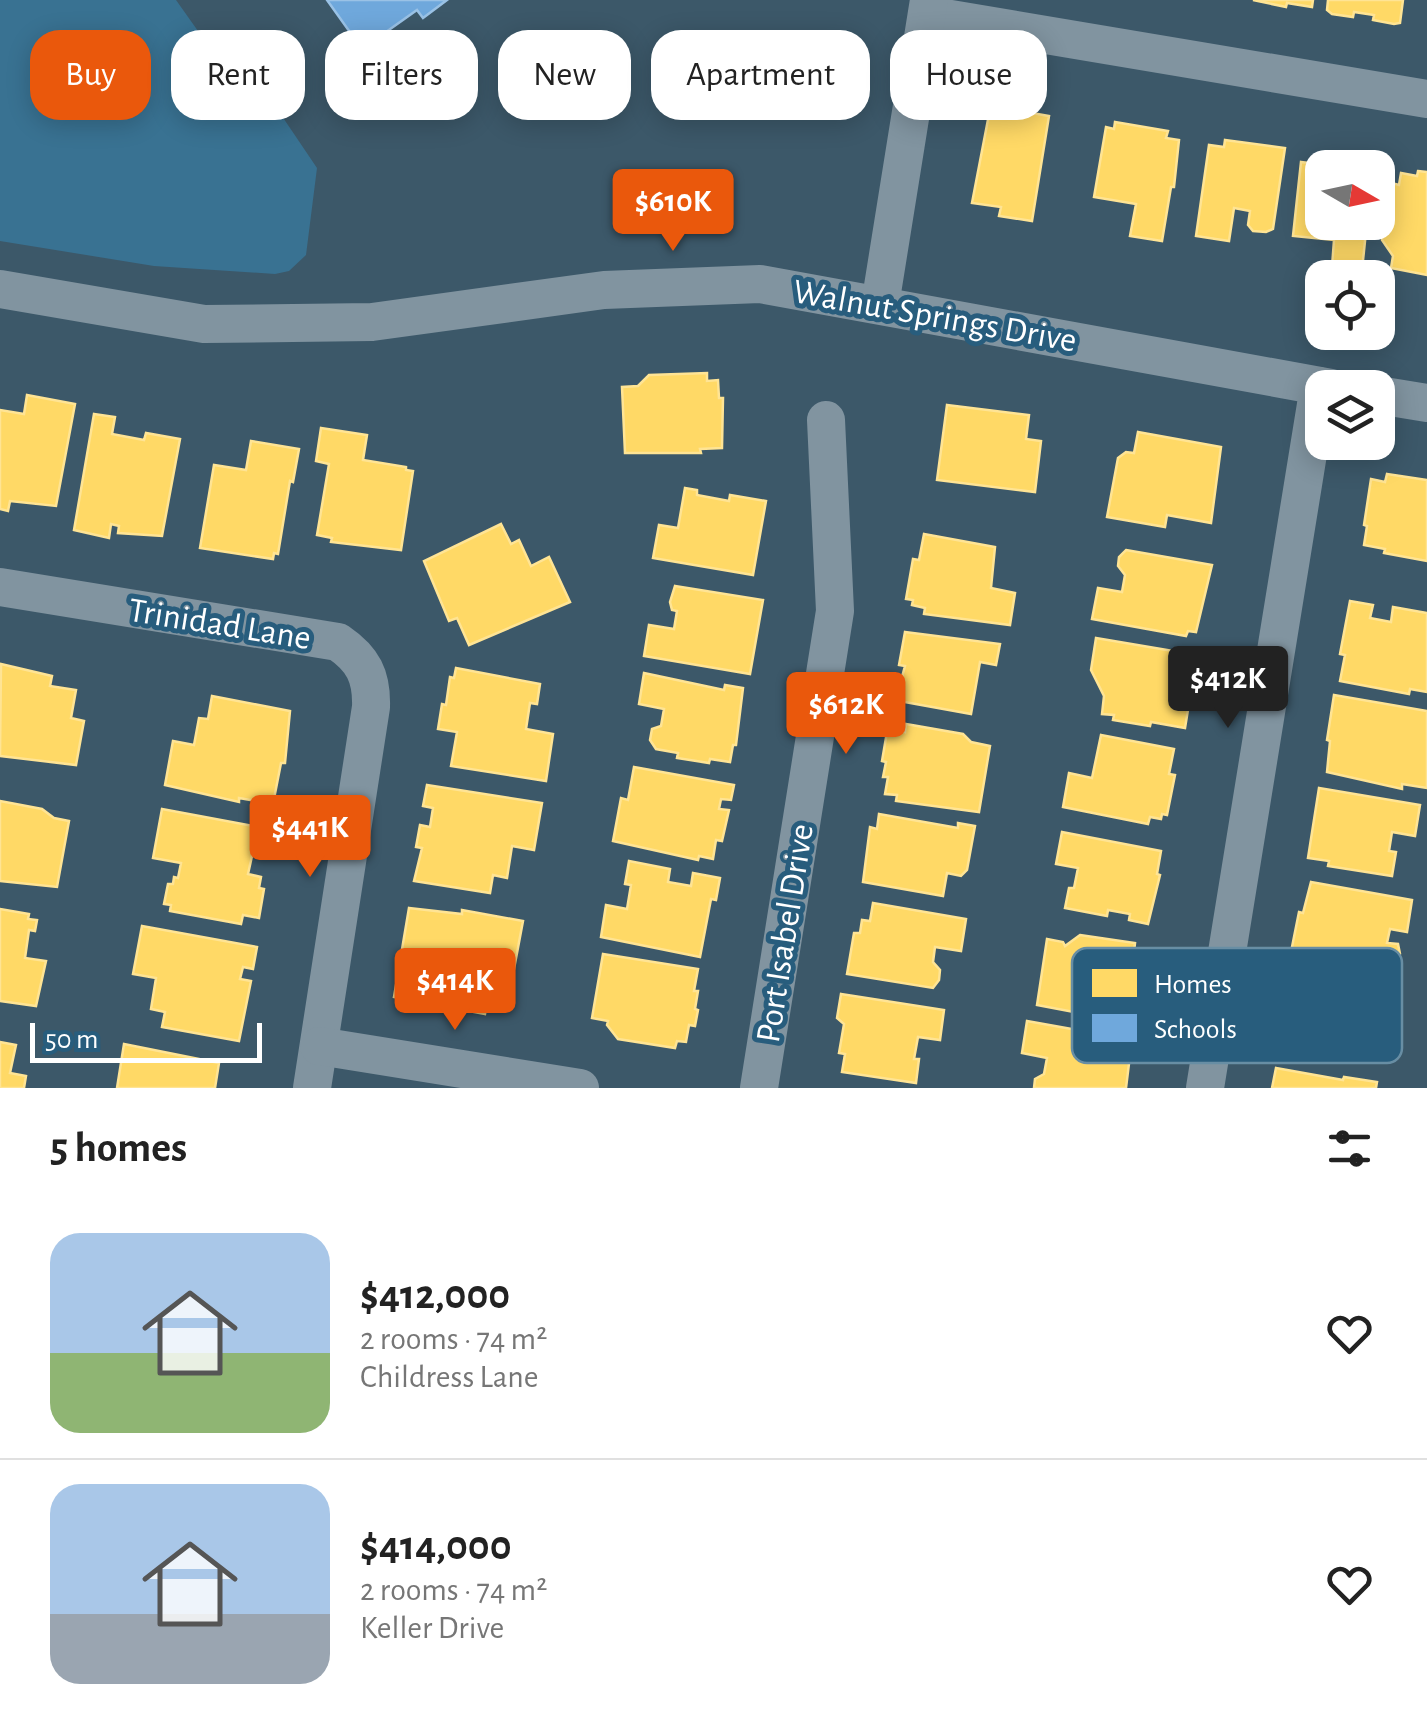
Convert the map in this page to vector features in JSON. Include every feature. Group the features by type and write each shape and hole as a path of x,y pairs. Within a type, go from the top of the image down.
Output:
{"street":[{"path":"880,304 928,8 1427,99"},
{"name":"Walnut Springs Drive","path":"0,289 204,324 372,322 604,290 760,284 1305,382"},
{"path":"1395,398 1427,404"},
{"name":"Port Isabel Drive","path":"758,1088 836,611 826,420"},
{"path":"1229,948 1312,460"},
{"name":"Trinidad Lane","path":"0,587 338,642 366,668 371,707 312,1088"},
{"path":"319,1046 580,1088"},
{"path":"1205,1088 1209,1063"}],"shaded area":[{"path":"0,0 176,0 197,30 171,30 171,120 285,120 317,168 306,255 289,271 275,274 154,266 0,241"}],"building: Homes":[{"path":"1253,0 1313,0 1312,7 1287,3 1286,7"},
{"path":"1328,0 1403,0 1400,23 1373,20 1374,15 1354,12 1353,17 1332,14 1327,10"},
{"path":"1049,116 1032,221 999,216 1001,207 972,203 988,120 1047,120"},
{"path":"1115,122 1168,131 1166,138 1179,140 1162,241 1130,236 1136,204 1094,197 1106,127 1114,129"},
{"path":"1225,140 1285,148 1273,229 1253,231 1248,225 1250,211 1234,208 1229,241 1196,236 1209,145 1224,147"},
{"path":"1301,162 1305,162 1305,237 1293,236"},
{"path":"1418,171 1427,172 1427,275 1395,269 1395,260 1382,240 1395,240 1395,184 1399,185 1401,173 1417,176"},
{"path":"1334,240 1365,240 1363,260 1333,260"},
{"path":"707,373 707,381 718,380 719,398 723,398 722,448 700,449 701,453 625,453 622,387 638,386 649,375"},
{"path":"27,395 75,404 56,506 10,501 8,511 0,509 0,410 24,414"},
{"path":"947,405 1029,415 1026,439 1041,441 1035,492 937,480"},
{"path":"94,414 115,417 112,434 144,440 146,433 180,439 162,536 118,533 119,526 111,524 109,538 74,530"},
{"path":"321,428 367,435 363,460 413,471 401,550 331,542 332,538 317,535 329,464 316,461"},
{"path":"1138,432 1221,447 1211,523 1167,515 1165,527 1107,517 1118,458 1126,452 1134,453"},
{"path":"251,441 299,449 278,554 274,553 273,559 200,548 214,465 246,470"},
{"path":"1387,474 1427,480 1427,561 1364,545 1371,479 1385,482"},
{"path":"685,488 697,490 697,495 729,501 730,495 766,501 753,575 653,558 659,525 678,528"},
{"path":"501,524 511,544 519,540 531,566 549,557 570,602 469,645 457,618 449,621 424,561"},
{"path":"924,534 995,547 991,588 1015,593 1010,625 924,614 925,608 906,599 913,559 919,560"},
{"path":"1126,550 1212,565 1196,632 1188,631 1186,636 1092,619 1098,588 1122,592 1125,575 1118,566 1119,557"},
{"path":"675,586 763,600 750,674 644,656 649,625 674,629 677,611 672,610 670,602"},
{"path":"1350,601 1373,605 1370,618 1391,622 1393,607 1427,613 1427,692 1410,689 1409,694 1340,681 1345,655 1340,654"},
{"path":"905,632 1000,644 996,665 980,662 971,714 899,701 905,666 899,665"},
{"path":"1096,638 1197,655 1185,728 1113,720 1114,715 1102,714 1104,696 1091,670"},
{"path":"1,664 52,676 50,686 76,690 71,718 84,721 76,765 0,756"},
{"path":"456,668 540,684 537,704 530,703 526,729 553,734 546,781 451,766 457,732 438,729 442,704 446,705 450,677 454,678"},
{"path":"644,673 724,690 725,685 743,688 730,762 677,758 678,753 656,749 650,740 652,729 661,726 664,709 639,704"},
{"path":"1334,695 1427,711 1427,788 1402,784 1402,789 1327,772"},
{"path":"212,696 290,711 285,763 281,763 273,804 239,798 239,802 165,785 173,741 194,745 199,718 208,719"},
{"path":"906,724 963,734 971,742 990,746 979,812 896,801 897,795 885,794 888,777 883,777 886,762 882,761 888,726 905,732"},
{"path":"1101,735 1174,749 1169,774 1175,775 1167,815 1162,814 1161,819 1150,817 1148,824 1063,807 1069,773 1092,778"},
{"path":"634,767 734,785 731,800 721,799 719,809 729,810 722,841 716,840 713,859 699,856 698,860 613,841 621,798 628,800"},
{"path":"427,785 542,803 534,850 512,846 507,878 493,875 490,893 414,881 422,848 416,847 420,825 430,827 433,808 423,806"},
{"path":"1319,788 1420,805 1415,836 1392,832 1389,851 1396,852 1392,876 1328,866 1329,861 1308,858"},
{"path":"0,801 42,809 54,818 69,821 57,887 0,881"},
{"path":"162,809 275,830 271,850 254,847 248,874 261,877 259,888 264,889 259,918 243,915 241,924 170,911 171,905 164,904 168,884 178,878 181,863 153,858"},
{"path":"879,814 958,828 958,823 975,826 967,870 961,876 947,873 943,896 863,882 870,827 877,829"},
{"path":"1062,832 1161,851 1157,874 1160,875 1148,924 1129,920 1130,914 1108,910 1107,916 1065,908 1078,868 1056,864"},
{"path":"629,861 670,869 668,882 691,886 693,873 720,878 716,900 711,899 700,957 601,937 606,905 627,909 631,885 625,884"},
{"path":"1311,882 1412,900 1407,932 1390,929 1387,943 1398,944 1399,948 1292,948 1299,912 1303,913"},
{"path":"873,903 966,919 961,951 935,947 933,962 940,970 933,988 847,974 854,933 860,933 862,920 870,921"},
{"path":"409,908 462,914 462,910 523,921 514,969 494,965 490,987 496,989 493,1010 486,1009 485,1014 394,997"},
{"path":"0,909 29,914 28,919 37,920 35,931 29,930 25,958 46,961 36,1006 0,1001"},
{"path":"142,926 257,947 253,969 243,967 240,979 251,981 239,1041 162,1027 165,1012 151,1009 156,978 133,974"},
{"path":"1080,935 1135,943 1134,948 1072,948 1072,1012 1037,1005 1047,939 1063,942 1065,946"},
{"path":"603,954 698,969 694,991 698,991 698,1010 695,1026 689,1025 686,1042 677,1041 675,1048 618,1039 608,1021 592,1018"},
{"path":"841,994 944,1010 940,1040 918,1037 914,1059 919,1059 916,1083 842,1072 845,1054 839,1053 844,1024 837,1018"},
{"path":"1027,1021 1072,1029 1072,1063 1129,1063 1126,1088 1034,1088 1035,1079 1044,1074 1047,1058 1022,1053"},
{"path":"0,1042 16,1045 10,1073 26,1076 24,1088 0,1088"},
{"path":"124,1044 219,1063 215,1088 117,1088"},
{"path":"1276,1068 1377,1082 1376,1088 1272,1088"}],"building: Schools":[{"path":"327,0 447,0 423,18 417,10 389,30 348,30"}]}
